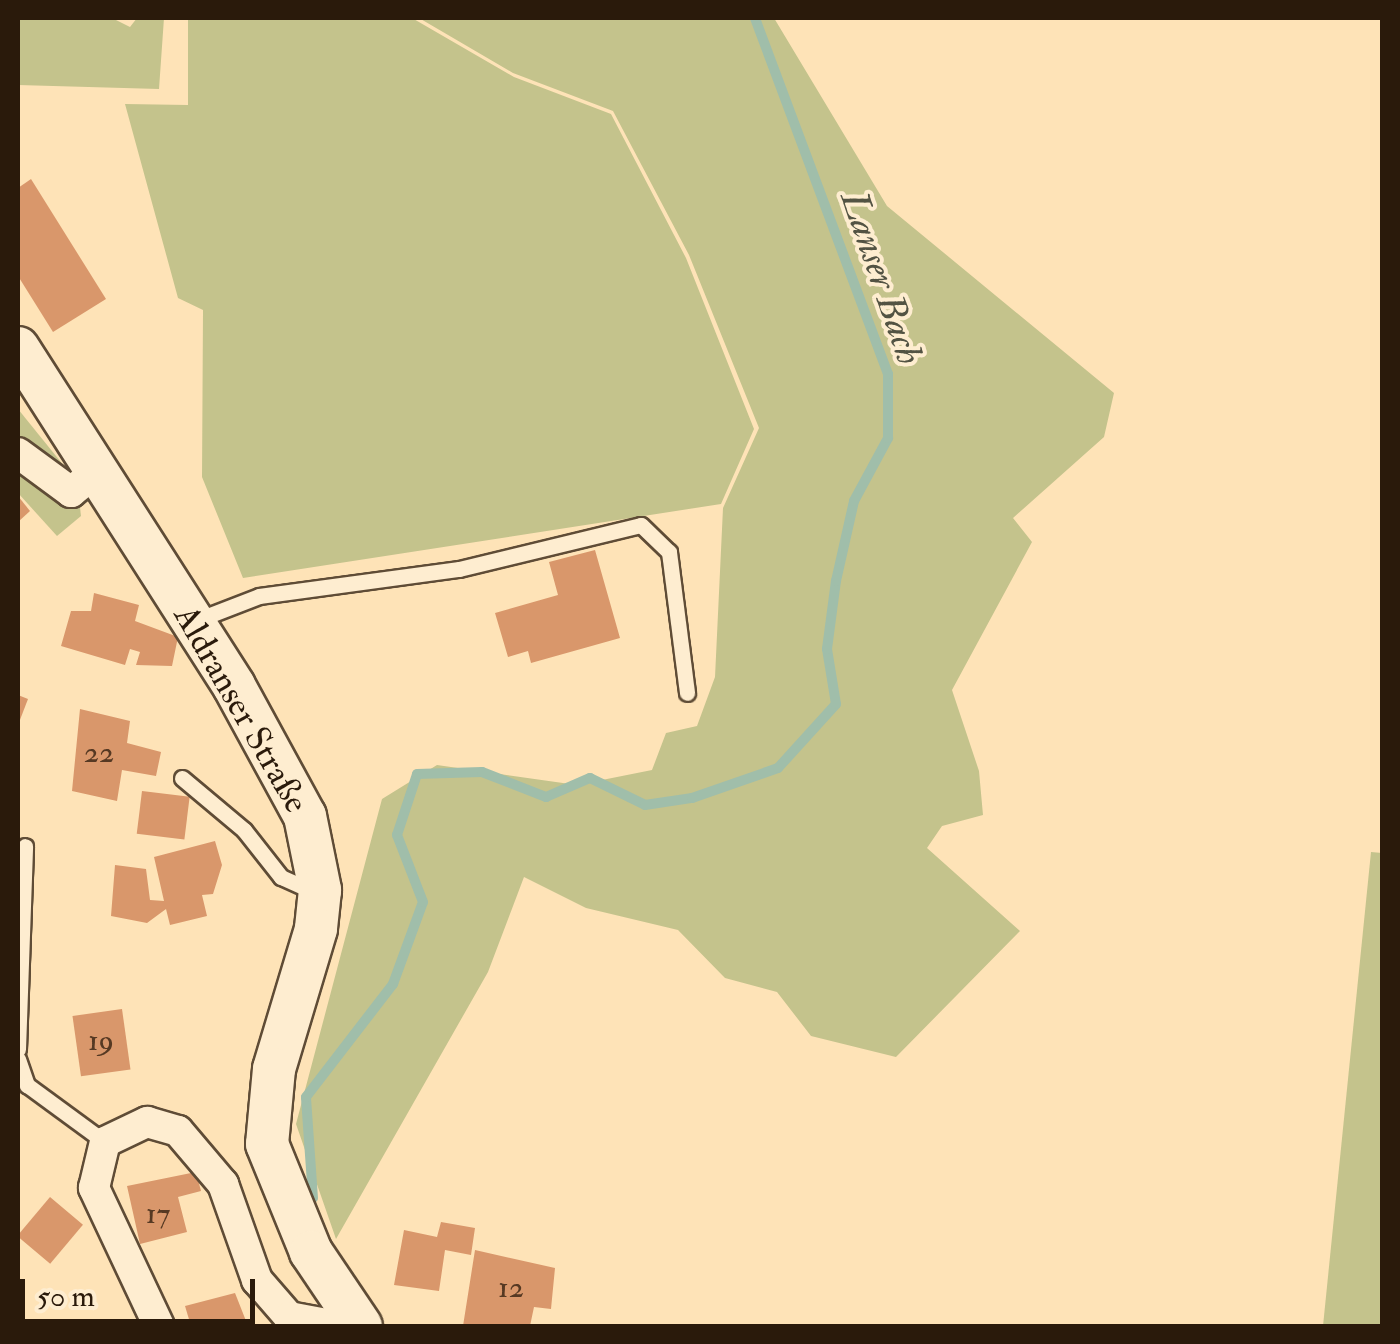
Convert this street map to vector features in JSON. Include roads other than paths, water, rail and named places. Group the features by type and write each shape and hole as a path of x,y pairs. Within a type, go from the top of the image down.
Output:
{"main road":[{"name":"Aldranser Straße","path":"18,348 193,622 305,816 319,893 274,1069 267,1144 343,1326"}],"street":[{"path":"18,452 71,492 97,472"},
{"path":"158,1326 94,1194 105,1142 138,1123 178,1131 223,1184 257,1280 290,1317 343,1326"}],"lane":[{"path":"193,622 259,596 459,569 640,525 669,552 687,693"},
{"path":"182,778 244,830 282,878 319,893"},
{"path":"18,1049 25,846"},
{"path":"18,1059 27,1085 105,1142"}],"waterway":[{"name":"Lanser Bach","path":"313,1198 306,1097 393,984 423,902 397,835 417,774 482,772 546,797 590,778 645,805 692,798 778,768 836,704 827,649 836,581 854,501 888,438 888,374 755,18"}]}
